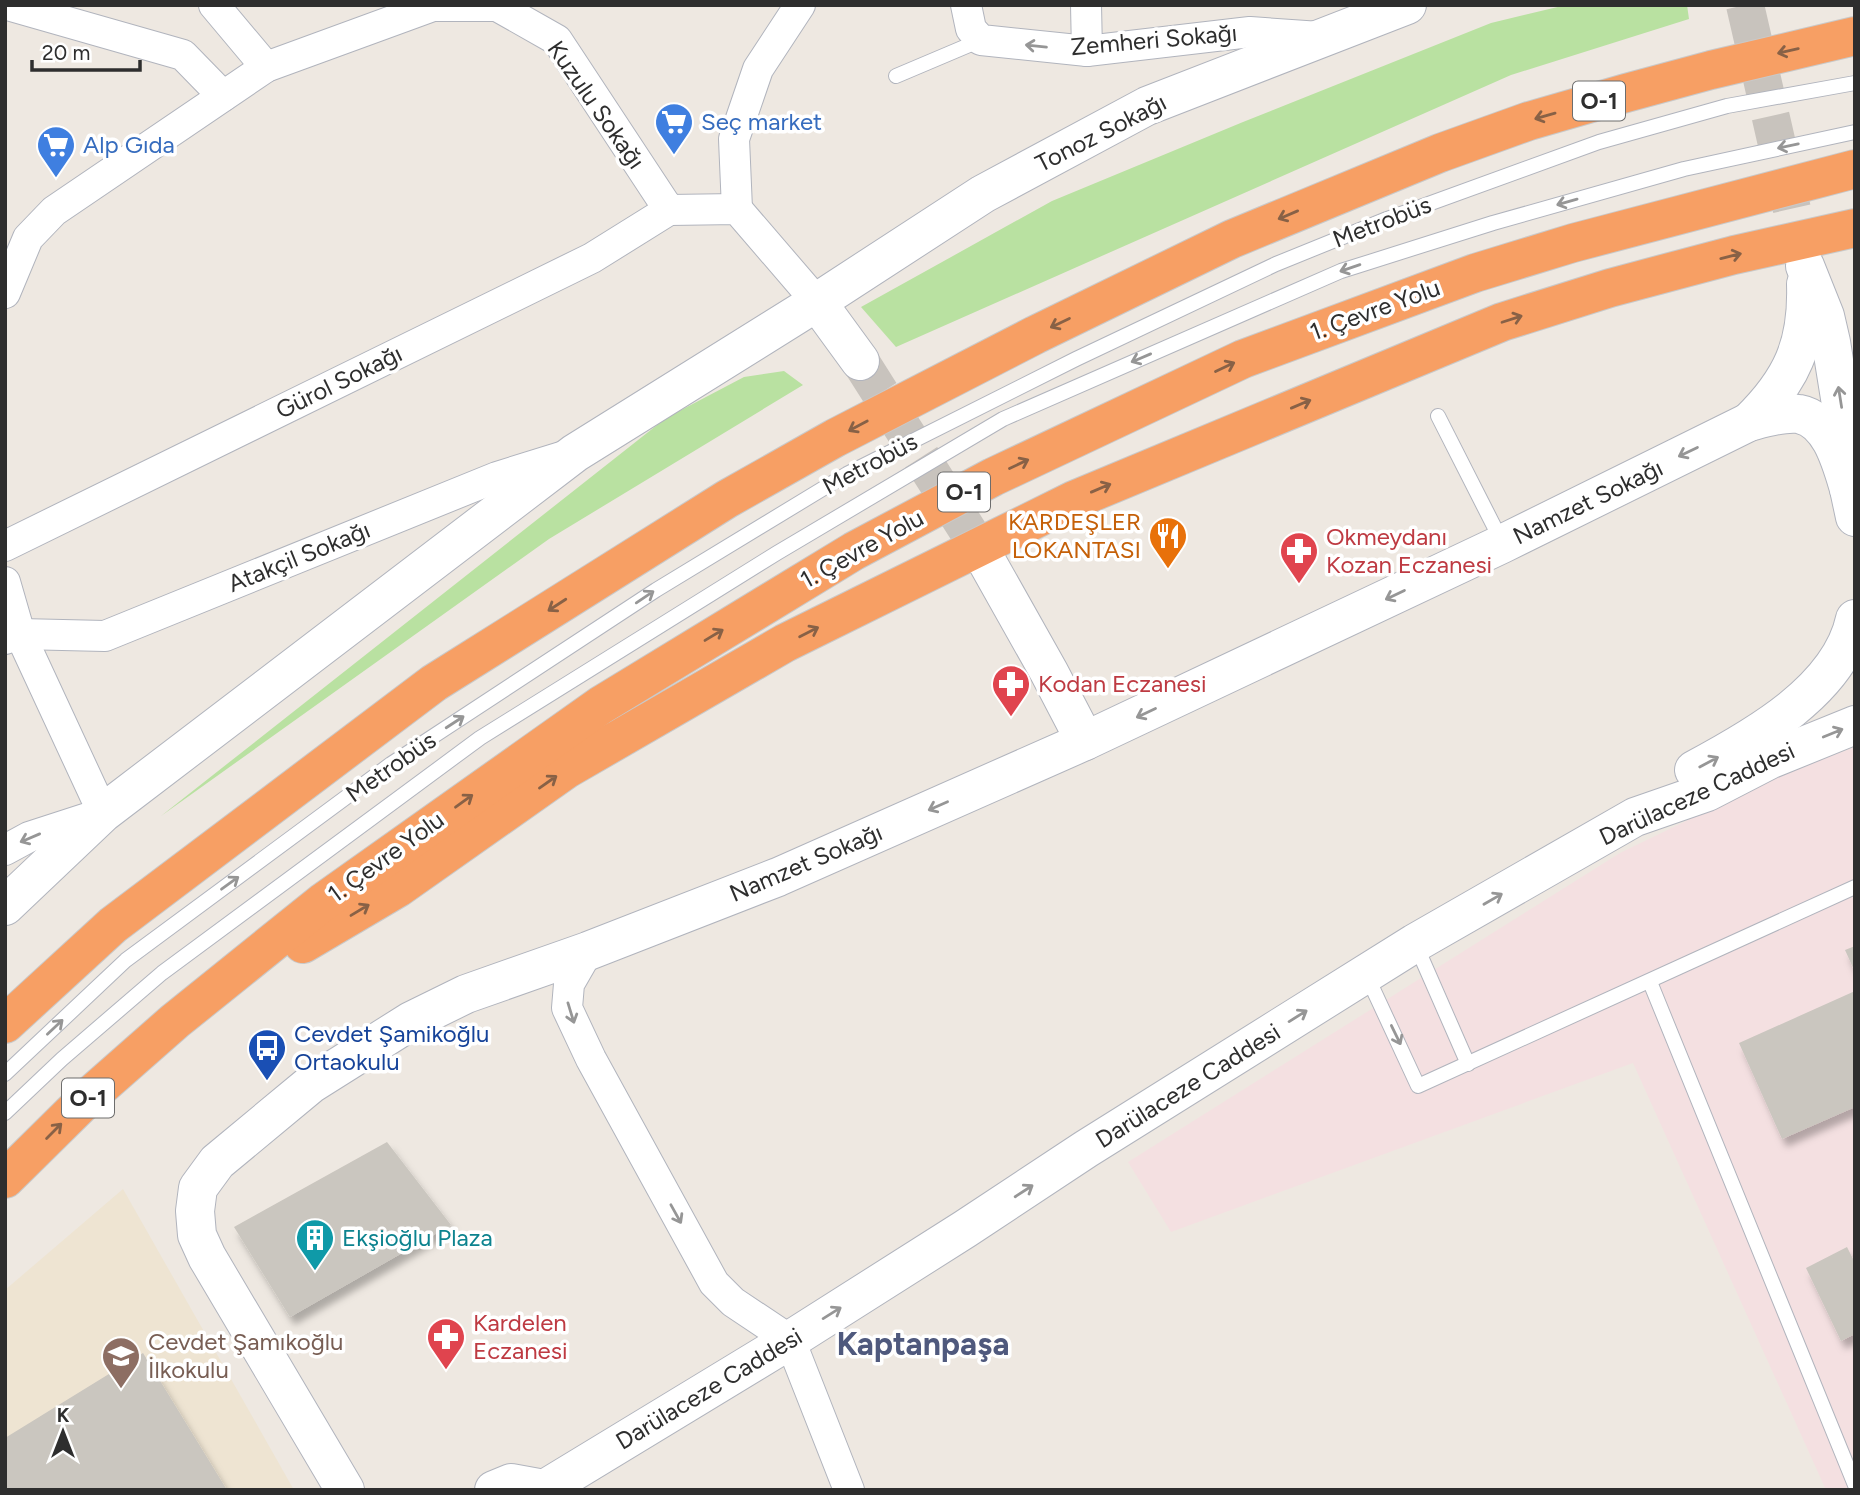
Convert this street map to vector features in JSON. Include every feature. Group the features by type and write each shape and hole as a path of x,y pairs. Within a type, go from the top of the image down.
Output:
{"highway":[{"name":"O-1","path":"5,1024 113,925 435,683 727,499 835,438 1023,341 1232,239 1440,153 1529,121 1626,93 1855,36"},
{"name":"1. Çevre Yolu","path":"5,1180 83,1102 176,1021 323,902 601,705 855,551 993,477 1243,359 1475,274 1573,243 1855,169"},
{"path":"176,1021 398,888 567,769 785,643 1074,500 1502,322 1610,288 1734,255 1855,228"}],"main road":[{"name":"Tonoz Sokağı","path":"5,906 103,813 575,453 817,302 983,194 1147,106 1401,6"},
{"name":"Namzet Sokağı","path":"1749,422 1778,391 1794,362 1806,326 1805,266 1825,316 1831,342 1849,454 1852,503"},
{"path":"817,302 860,360"},
{"name":"Namzet Sokağı","path":"345,1490 206,1256 197,1235 195,1210 198,1188 217,1162 311,1084 411,1021 466,993 588,951 778,877 1085,741 1502,544 1749,422 1777,415 1798,414 1816,421 1835,451 1852,503"},
{"path":"982,553 1085,741"},
{"path":"1635,817 1684,775 1763,731 1806,695 1839,660 1855,618"},
{"name":"Darülaceze Caddesi","path":"543,1490 790,1340 1415,943 1635,817 1707,792 1769,760 1855,725"},
{"path":"494,1490 511,1483 543,1490"}],"street":[{"path":"8,5 183,55 223,96"},
{"path":"214,5 266,67"},
{"path":"800,5 758,69 734,139 737,209 817,302"},
{"path":"966,5 971,29 981,40"},
{"path":"1086,5 1087,51"},
{"name":"Kuzulu Sokağı","path":"5,293 28,238 54,211 266,67 432,6 497,6 557,40 669,210"},
{"name":"Zemheri Sokağı","path":"981,40 1087,51 1250,32 1324,37"},
{"path":"669,210 737,209"},
{"name":"Gürol Sokağı","path":"5,546 592,258 669,210"},
{"name":"Atakçil Sokağı","path":"13,637 105,636 497,477 575,453"},
{"path":"5,582 13,637 103,813 30,837 5,850"},
{"path":"588,951 569,984 567,1008 591,1059 714,1283 733,1303 790,1340 849,1490"}],"lane":[{"path":"896,76 981,40"},
{"name":"Metrobüs","path":"5,1074 126,960 391,764 656,590 847,474 1076,359 1276,264 1387,219 1600,142 1727,106 1855,83"},
{"name":"Metrobüs","path":"5,1113 62,1059 162,973 480,738 777,553 1003,419 1341,271 1493,223 1684,169 1855,132"},
{"path":"1438,415 1502,544"},
{"path":"1366,974 1418,1086 1855,887"},
{"path":"1415,943 1468,1064"},
{"path":"1650,982 1855,1485"}],"shaded area":[{"path":"1855,747 1855,1490 1826,1490 1633,1063 1171,1232 1128,1162 1620,853 1787,772"},
{"name":"Cevdet Şamıkoğlu İlkokulu","path":"123,1189 294,1490 5,1490 5,1290"}],"green space":[{"path":"1566,5 1687,5 1689,19 1511,75 896,347 861,307 1052,201 1491,23"},
{"path":"784,371 803,385 549,539 161,816 666,418 744,377"}],"building":[{"path":"1855,946 1855,972 1845,950"},
{"path":"1855,991 1855,1107 1782,1139 1739,1043"},
{"name":"Ekşioğlu Plaza","path":"387,1142 451,1225 290,1317 234,1227"},
{"path":"1847,1247 1855,1263 1855,1334 1841,1341 1806,1268"},
{"path":"143,1353 227,1490 5,1490 5,1438"}],"tunnel":[{"path":"1745,5 1805,266"},
{"path":"860,361 982,553"}],"place":[{"name":"Seç market","path":"674,156"},
{"name":"Alp Gıda","path":"56,179"},
{"name":"KARDEŞLER LOKANTASI","path":"1168,570"},
{"name":"Okmeydanı Kozan Eczanesi","path":"1299,585"},
{"name":"Kodan Eczanesi","path":"1011,718"},
{"name":"Cevdet Şamikoğlu Ortaokulu","path":"267,1082"},
{"name":"Ekşioğlu Plaza","path":"315,1272"},
{"name":"Kardelen Eczanesi","path":"446,1371"},
{"name":"Cevdet Şamıkoğlu İlkokulu","path":"121,1390"}],"district":[{"name":"Kaptanpaşa","path":"923,1344"}]}
